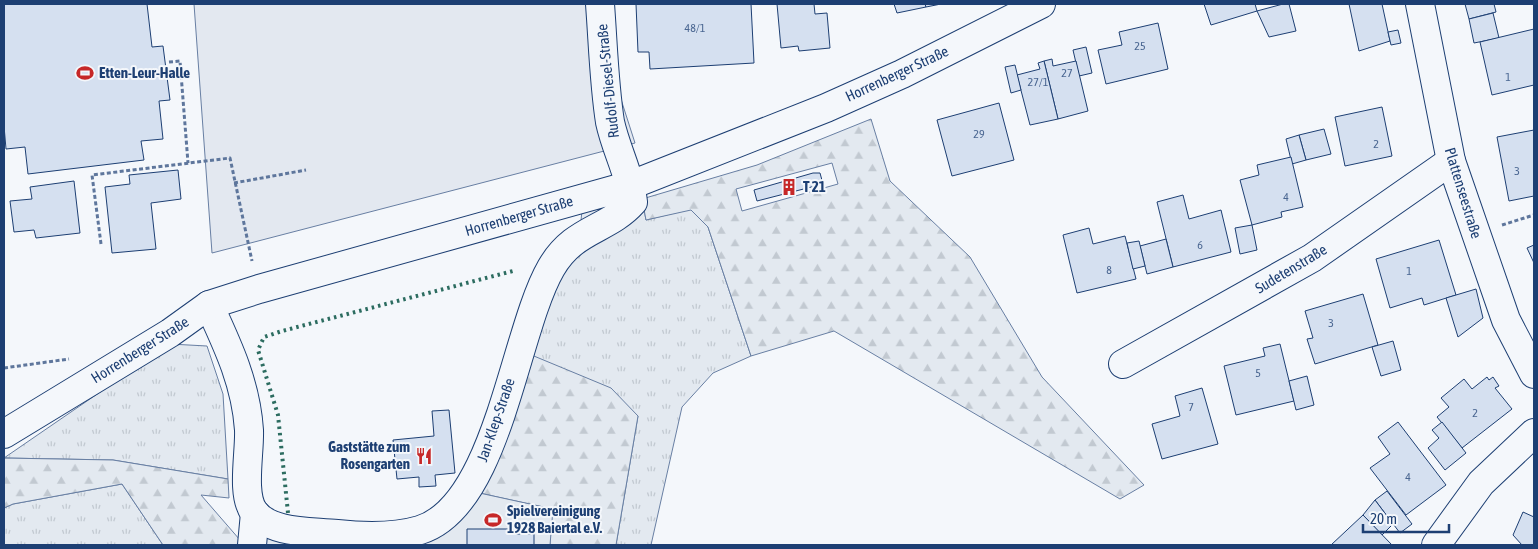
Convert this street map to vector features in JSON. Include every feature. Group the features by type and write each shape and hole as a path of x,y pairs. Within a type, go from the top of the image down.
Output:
{"street":[{"name":"Rudolf-Diesel-Straße","path":"600,4 610,120 616,146 631,184"},
{"name":"Horrenberger Straße","path":"4,434 170,333 209,305 259,289 631,184 826,108 902,74 1041,4"},
{"name":"Plattenseestraße","path":"1420,4 1451,161 1506,320 1534,374"},
{"name":"Sudetenstraße","path":"1123,364 1312,258 1451,161"},
{"name":"Jan-Klep-Straße","path":"255,513 274,526 369,538 421,530 441,518 457,502 477,474 493,436 512,374 550,269 564,250 582,234 624,213 634,202 631,184"},
{"path":"209,305 236,364 244,396 249,430 247,500 255,513 252,545"},
{"path":"1436,545 1481,483 1534,434"}],"path":[{"path":"169,62 180,61 188,163"},
{"path":"100,244 92,175 230,158 259,289"},
{"path":"234,183 306,170"},
{"path":"4,368 79,358 89,361 102,373"}],"green space":[{"path":"871,119 890,181 970,257 1042,377 1144,485 1120,499 834,331 751,356 708,227 691,210 646,220 642,199 757,165","holes":["832,163 838,184 742,211 736,189"]},
{"path":"642,199 646,220 691,209 708,227 751,356 713,373 682,407 651,545 616,545 638,416 517,349 580,231 582,210"},
{"path":"170,344 207,346 223,394 228,479 113,460 4,458"},
{"path":"517,349 611,388 638,416 616,545 550,545 552,509 461,489"},
{"path":"4,458 113,460 228,479 229,498 201,495 240,540 240,545 163,545 122,484 13,504 4,508"},
{"path":"122,484 163,545 4,545 4,508 13,504"},
{"name":"Spielvereinigung 1928 Baiertal e.V.","path":"461,489 553,509 550,545 240,545 246,523 421,530"}],"shaded area":[{"path":"194,4 602,4 618,90 635,143 212,253"}],"building":[{"name":"Etten-Leur-Halle","path":"4,4 147,4 152,47 163,46 170,100 159,101 163,139 141,141 144,160 28,174 25,147 6,149 4,126"},
{"path":"636,4 751,4 754,63 650,69 649,52 638,52"},
{"path":"777,4 814,4 815,14 827,13 830,48 799,51 798,46 781,48"},
{"path":"894,4 925,4 926,7 897,13"},
{"path":"925,4 941,4 926,7"},
{"path":"1204,4 1255,4 1257,11 1211,25"},
{"path":"1289,4 1296,31 1269,37 1257,11"},
{"path":"1349,4 1382,4 1390,41 1359,51"},
{"path":"1465,4 1494,4 1496,12 1469,19"},
{"path":"1493,13 1499,38 1474,43 1469,19"},
{"path":"1158,23 1168,69 1106,84 1098,50 1122,45 1119,32"},
{"path":"1534,29 1534,85 1492,95 1480,42"},
{"path":"1398,30 1401,43 1391,45 1388,32"},
{"path":"1086,47 1092,73 1079,76 1073,50"},
{"path":"1052,59 1053,66 1076,61 1088,111 1058,119 1044,61"},
{"path":"1044,61 1058,119 1030,125 1017,75 1040,69 1038,63"},
{"path":"1015,65 1021,90 1011,93 1005,67"},
{"path":"999,103 1014,160 952,176 937,120"},
{"path":"1382,107 1392,156 1345,166 1335,117"},
{"path":"1324,129 1331,154 1306,160 1299,135"},
{"path":"1534,130 1534,196 1509,201 1497,137"},
{"path":"1299,135 1306,160 1292,164 1286,139"},
{"path":"1291,157 1303,207 1281,212 1282,217 1252,225 1240,180 1259,175 1257,165"},
{"path":"178,170 181,199 151,203 156,249 112,253 105,187 130,184 129,175"},
{"name":"T 21","path":"813,173 820,173 823,184 757,201 754,190"},
{"path":"74,181 80,233 36,238 34,230 14,232 10,201 32,199 30,187"},
{"path":"1183,195 1189,219 1221,210 1231,252 1173,267 1157,202"},
{"path":"1252,225 1257,250 1240,254 1235,228"},
{"path":"1089,228 1093,244 1125,236 1136,279 1077,293 1063,235"},
{"path":"1166,239 1173,267 1147,274 1140,246"},
{"path":"1439,240 1456,295 1424,305 1422,298 1390,308 1376,259"},
{"path":"1139,241 1145,266 1133,269 1127,243"},
{"path":"1534,245 1534,263 1527,248"},
{"path":"1476,289 1483,318 1458,337 1446,298"},
{"path":"1363,294 1378,345 1315,364 1307,339 1313,338 1305,311"},
{"path":"1393,341 1401,370 1381,376 1372,347"},
{"path":"1280,344 1294,401 1236,415 1224,366 1265,356 1263,348"},
{"path":"1307,376 1314,405 1296,410 1289,381"},
{"path":"1487,377 1489,380 1493,377 1499,386 1495,388 1512,409 1462,448 1437,417 1449,407 1441,398 1464,379 1472,389"},
{"path":"1202,388 1218,444 1162,459 1152,424 1180,416 1175,396"},
{"name":"Gaststätte zum Rosengarten","path":"449,410 455,473 435,475 436,486 419,487 419,477 397,479 393,440 434,436 432,411"},
{"path":"1398,422 1446,485 1406,515 1370,468 1390,454 1378,437"},
{"path":"1442,422 1466,453 1445,470 1428,448 1439,438 1432,430"},
{"path":"1387,491 1412,524 1400,533 1375,500"},
{"path":"1375,500 1393,524 1382,535 1363,515"},
{"path":"1523,512 1534,517 1534,545 1522,545 1513,535"},
{"path":"1363,515 1392,545 1331,545"},
{"path":"467,529 515,529 516,534 534,534 534,545 467,545"}],"hedge":[{"path":"288,513 278,415 258,350 264,337 513,271"}],"place":[{"name":"Etten-Leur-Halle","path":"85,73"},
{"name":"T 21","path":"789,187"},
{"name":"Gaststätte zum Rosengarten","path":"424,456"},
{"name":"Spielvereinigung 1928 Baiertal e.V.","path":"493,520"}]}
